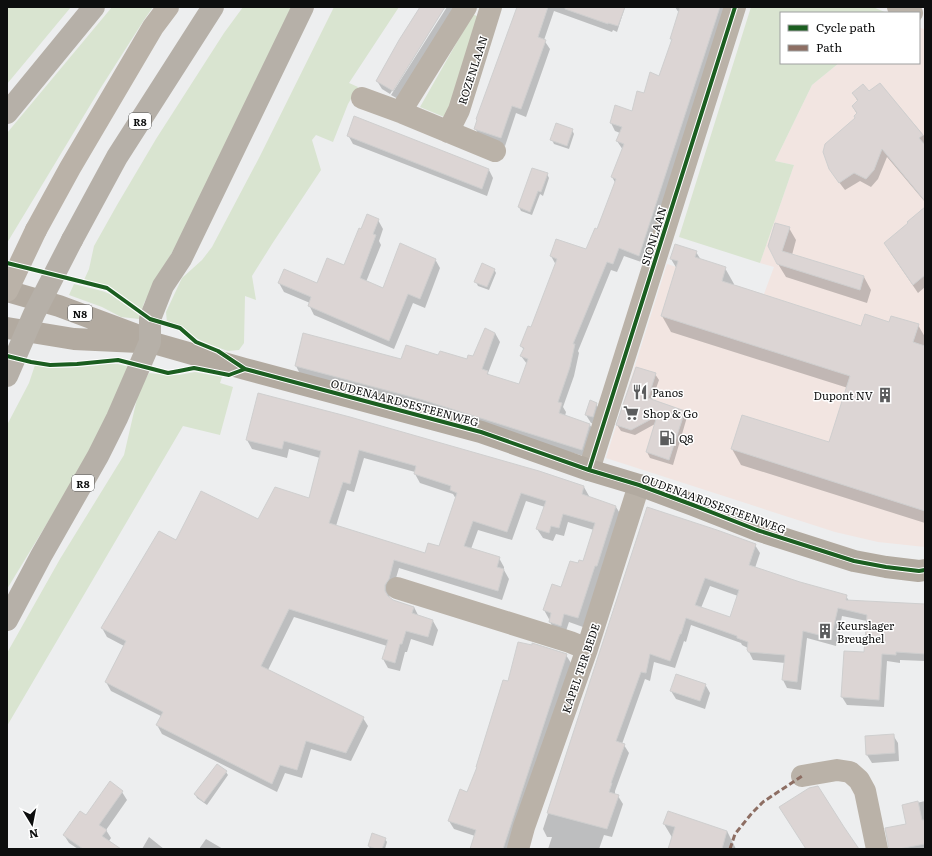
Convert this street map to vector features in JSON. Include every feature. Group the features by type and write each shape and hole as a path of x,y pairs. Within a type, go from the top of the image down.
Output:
{"highway":[{"path":"7,113 94,7"},
{"name":"R8","path":"7,376 34,314 117,157 214,7"},
{"path":"150,342 150,319 162,286 181,259 303,7"},
{"name":"R8","path":"7,620 41,556 98,456 120,411 150,342"}],"main road":[{"name":"OUDENAARDSESTEENWEG","path":"7,291 59,306 134,334 150,342 481,432 693,505 757,530 854,561 886,567 919,571 925,570"},
{"name":"OUDENAARDSESTEENWEG","path":"7,328 74,339 150,342"}],"street":[{"path":"7,291 36,230 74,161 154,27 168,7"},
{"path":"403,113 406,103 466,7"},
{"name":"ROZENLAAN","path":"448,132 459,110 491,7"},
{"name":"SIONLAAN","path":"589,470 735,7"},
{"path":"898,7 910,12"},
{"path":"362,98 403,113 495,151"},
{"name":"KAPEL TER BEDE","path":"518,849 527,819 587,649 639,486"},
{"path":"397,588 570,642 587,649"},
{"path":"802,776 837,770 850,772 859,780 865,791 877,849"}],"shaded area":[{"path":"920,28 925,30 925,547 878,542 835,532 606,458 667,264 764,294 774,267 760,263 794,165 775,161 812,85 838,64 920,64"}],"green space":[{"path":"7,7 71,7 7,84"},
{"path":"112,7 153,7 100,89 7,243 7,133"},
{"path":"243,7 296,7 210,184 144,303 142,310 112,289 84,280 89,269 94,246 156,139 224,33"},
{"path":"334,7 399,7 349,83 358,87 348,104 333,142 316,135 312,140 321,170 252,276 256,300 245,296 244,343 239,350 228,351 208,344 196,338 184,329 167,323 166,312 182,278 202,260 212,247 260,156"},
{"path":"751,7 873,7 885,12 780,12 780,64 838,64 812,85 775,161 794,165 760,263 679,237"},
{"path":"473,14 480,18 449,119 420,107"},
{"path":"74,284 110,294 140,315 139,319 121,317 102,307 69,295"},
{"path":"118,364 130,367 123,393 65,494 7,589 7,425 29,383 35,365 62,368"},
{"path":"195,372 222,377 220,383 233,387 220,435 183,426 7,726 7,653 60,559 124,455 139,390 149,373 179,375"}],"building":[{"path":"420,7 445,7 393,91 376,81"},
{"path":"517,7 548,7 538,37 546,40 521,109 512,106 501,138 474,129 476,119"},
{"path":"565,7 625,7 618,26 565,9"},
{"path":"680,7 720,7 639,256 619,248 613,264 607,262 573,344 575,344 570,367 558,402 562,403 559,413 590,424 582,450 423,400 295,366 303,333 401,359 406,345 438,355 440,351 467,359 468,355 473,356 485,328 495,333 482,369 488,371 487,374 519,384 528,359 520,356 524,348 520,346 528,326 531,327 557,259 550,256 556,239 586,249 595,228 597,229 616,179 611,177 624,144 616,141 622,127 610,123 615,105 632,111 637,91 644,93 650,72 659,76 672,39 670,39"},
{"path":"880,83 923,135 919,138 925,145 925,201 882,149 874,170 866,179 854,173 839,183 829,169 823,152 825,144 855,118 854,116 857,113 852,106 858,100 852,93 863,84 869,91"},
{"path":"354,116 489,169 482,189 347,136"},
{"path":"556,123 573,129 567,146 550,140"},
{"path":"532,168 548,173 541,192 538,191 530,212 518,207"},
{"path":"925,207 925,275 913,285 884,243"},
{"path":"367,214 379,219 373,234 376,235 360,278 383,288 400,243 436,259 420,299 408,294 389,341 308,306 311,297 278,283 284,269 317,283 327,258 344,265 359,228 361,229"},
{"path":"775,223 790,227 782,251 864,276 860,290 777,264 768,246"},
{"name":"Dupont NV","path":"675,244 697,251 695,257 726,267 722,281 861,326 865,314 889,322 891,316 919,324 913,342 925,346 925,511 731,449 742,415 829,442 850,376 661,316 678,261 670,259"},
{"path":"482,263 495,269 487,287 474,282"},
{"path":"636,367 656,373 648,398 685,411 669,460 646,452 657,416 631,430 616,425"},
{"path":"258,393 350,417 539,471 584,486 582,494 616,506 597,566 595,566 578,618 564,614 561,626 549,622 551,613 543,610 552,584 561,587 570,561 578,563 579,560 583,561 595,523 563,514 559,528 551,526 549,533 536,529 546,501 521,493 507,532 473,521 464,546 500,557 497,567 504,569 498,591 394,560 389,579 385,585 385,591 388,596 393,600 414,607 412,613 433,620 428,637 406,631 402,644 400,644 395,663 382,659 388,640 289,609 261,666 364,717 346,753 306,741 297,770 280,765 272,784 156,725 163,712 105,682 126,641 101,628 159,531 176,540 201,491 258,519 275,487 309,498 321,451 284,441 282,449 246,440","holes":["359,450 416,466 414,474 451,486 450,490 457,493 439,546 428,543 425,553 329,523 343,482 350,484"]},
{"path":"590,400 597,403 593,417 585,415"},
{"path":"647,507 756,544 749,565 800,582 847,595 846,600 925,604 925,654 896,652 896,655 882,654 879,700 841,697 844,651 864,652 867,615 838,608 831,638 803,631 797,682 782,680 785,655 748,652 748,642 737,638 737,636 686,618 670,661 650,654 646,673 641,672 616,741 625,744 609,792 619,795 607,829 547,813","holes":["705,578 739,590 730,617 695,605"]},
{"path":"518,642 532,645 532,643 567,654 503,849 470,849 476,830 448,821 460,789 467,792 477,767 503,680 508,681"},
{"path":"676,674 706,684 700,701 670,691"},
{"path":"894,734 895,753 866,755 865,736"},
{"path":"217,764 227,771 204,802 194,794"},
{"path":"110,781 123,791 99,825 107,830 102,836 121,849 83,849 63,835 80,811 86,815"},
{"path":"818,786 859,849 806,849 779,807 809,788"},
{"path":"918,801 922,820 925,820 925,844 899,849 889,849 885,828 906,824 902,805"},
{"path":"668,811 727,831 722,849 668,849 675,827 663,824"},
{"path":"372,833 386,838 382,849 376,849 368,846"}],"marked path":[{"path":"730,849 735,834 752,813 763,802 802,776"}],"cycle path":[{"path":"589,470 735,7"},
{"path":"7,263 107,288 150,319 180,328 196,342 218,351 245,369 481,432 589,470 639,485 757,530 854,561 886,567 919,571 925,570"},
{"path":"7,356 50,365 118,360 168,373 194,368 229,375 245,369"}],"place":[{"name":"Panos","path":"640,392"},
{"name":"Dupont NV","path":"885,395"},
{"name":"Shop & Go","path":"631,413"},
{"name":"Q8","path":"667,438"},
{"name":"Keurslager Breughel","path":"825,631"}]}
